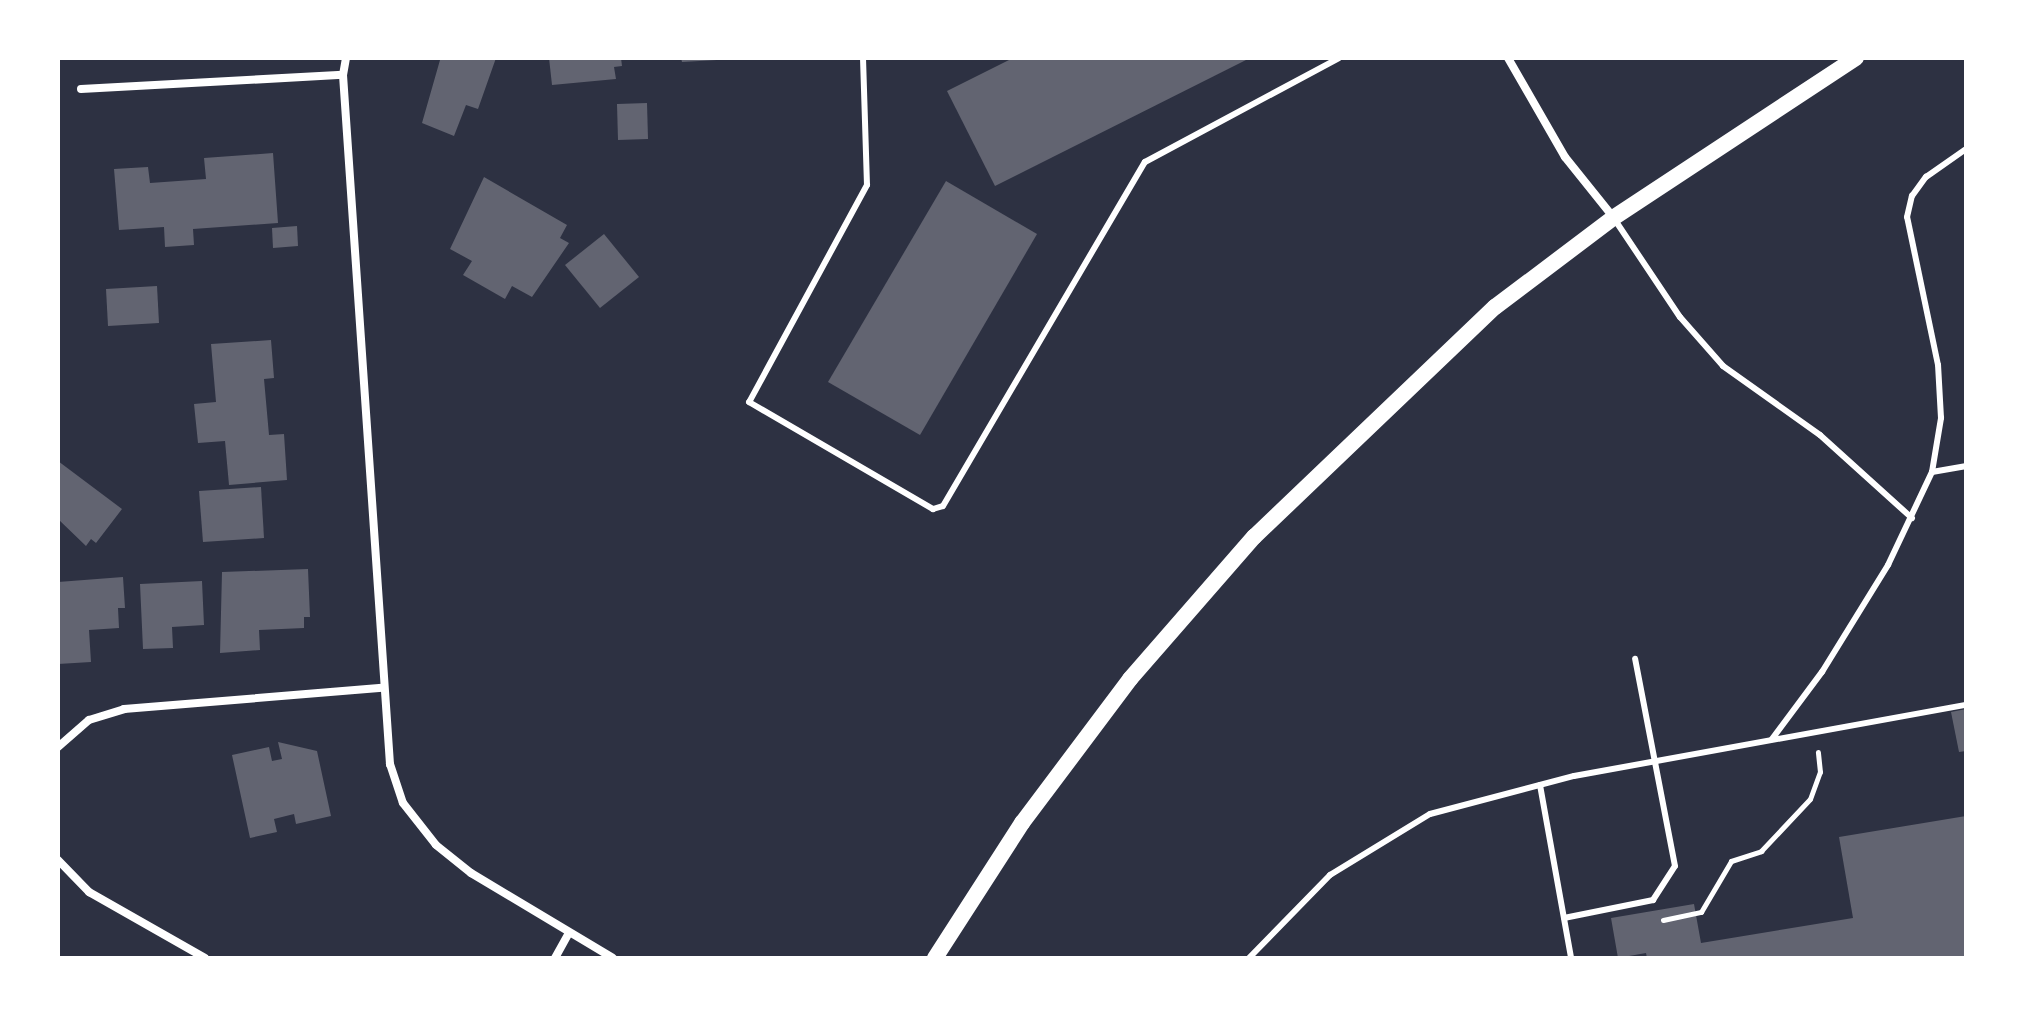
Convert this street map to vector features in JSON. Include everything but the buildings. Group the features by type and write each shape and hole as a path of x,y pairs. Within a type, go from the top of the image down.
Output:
{"main road":[{"path":"935,958 1022,823 1130,679 1254,537 1495,307 1613,218 1856,58"}],"street":[{"path":"346,58 343,75 382,688 390,764 403,803 448,855 613,958"},
{"path":"1508,58 1565,157 1613,218"},
{"path":"81,89 343,75"},
{"path":"59,741 89,720 124,709 382,688"},
{"path":"58,860 89,892 205,958"},
{"path":"555,958 569,933"}],"lane":[{"path":"863,58 867,185 749,402 933,509 943,506 1145,162 1339,58"},
{"path":"1772,739 1822,672 1912,518 1932,472 1941,418 1938,365 1907,217 1912,196 1926,177 1966,149"},
{"path":"1613,218 1680,317 1716,358 1820,435 1912,518"},
{"path":"1932,472 1966,466"},
{"path":"1564,918 1653,900 1667,885 1675,866 1635,659"},
{"path":"1249,958 1330,875 1370,848 1413,829 1430,814 1540,785 1655,760 1966,705"},
{"path":"1540,785 1571,958"}],"path":[{"path":"1663,920 1701,912 1725,866 1761,851 1810,799 1820,772 1818,752"}]}
